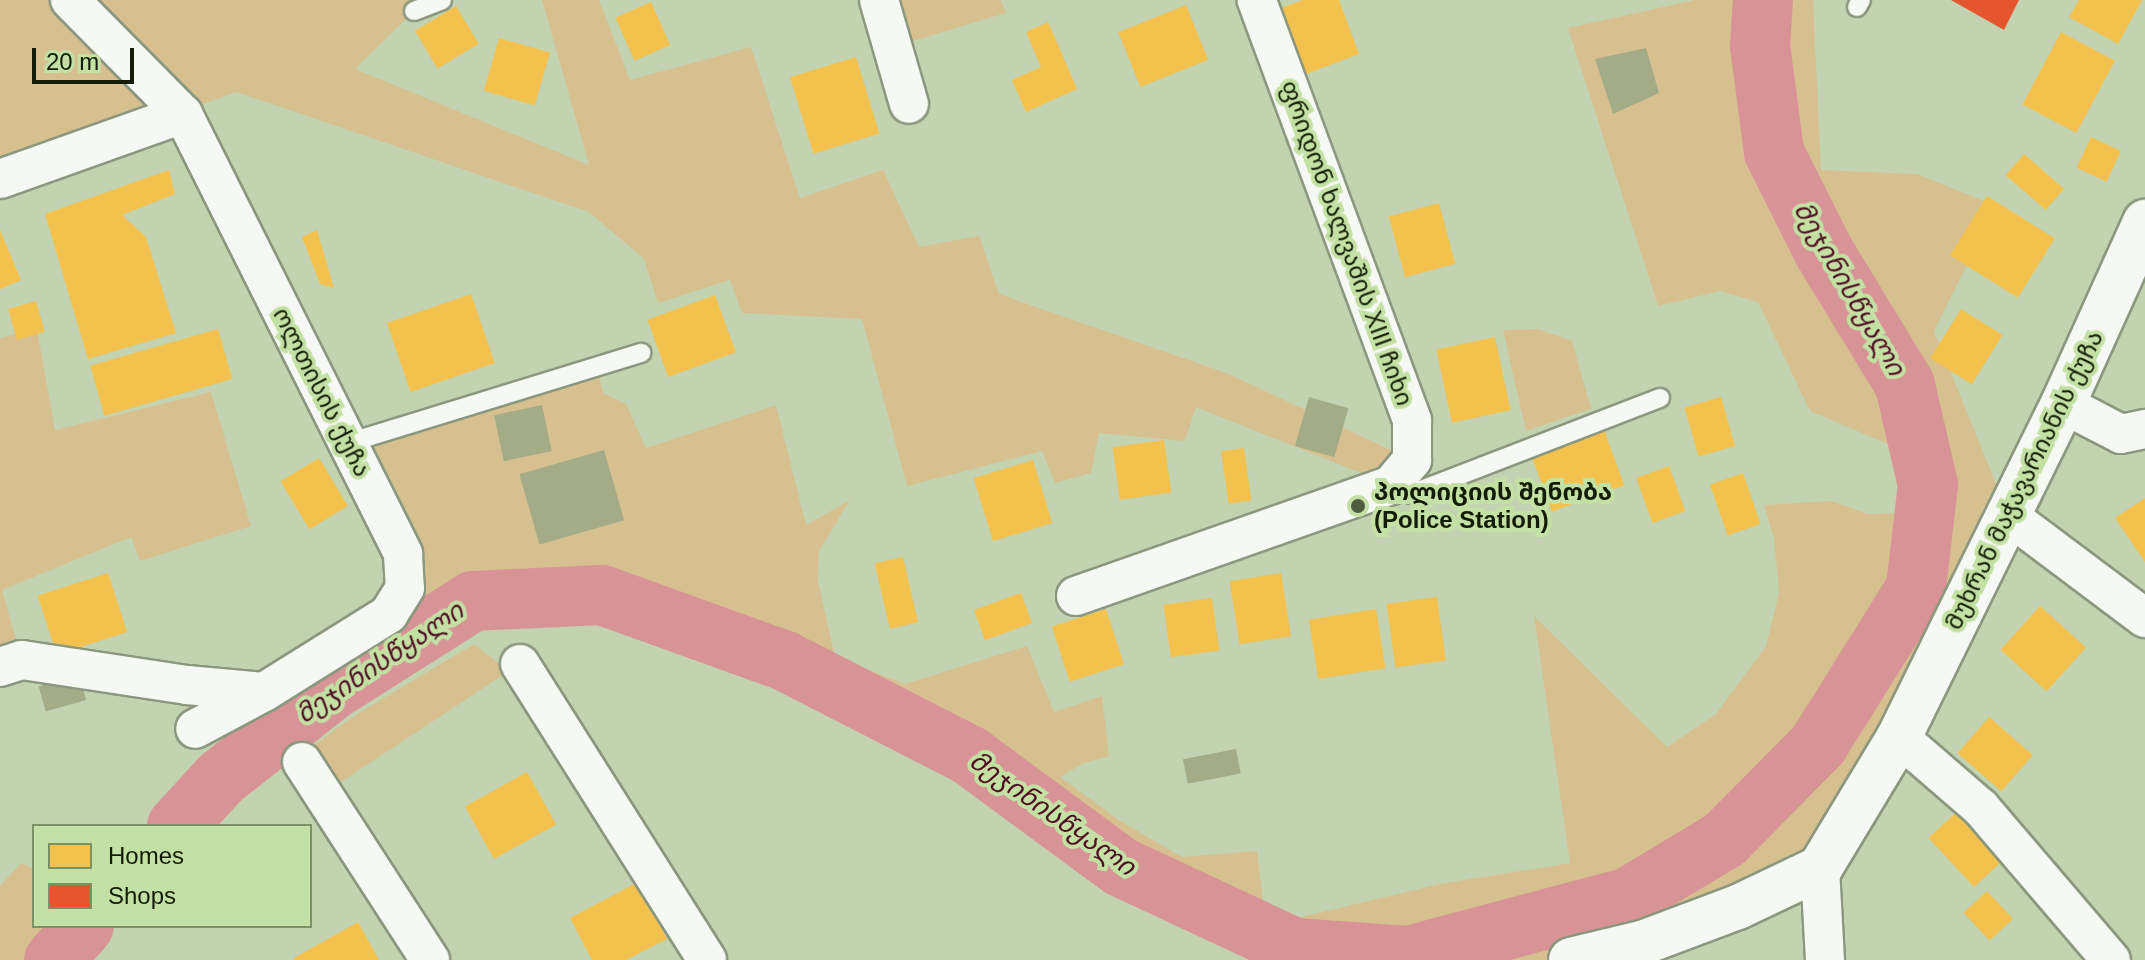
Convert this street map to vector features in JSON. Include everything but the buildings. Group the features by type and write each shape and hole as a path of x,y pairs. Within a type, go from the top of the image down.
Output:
{"street":[{"name":"ოლთისის ქუჩა","path":"70,0 183,114 403,554 405,588 389,614 264,692 195,729"},
{"path":"879,0 909,104"},
{"name":"ფრიდონ ხალვაშის XIII ჩიხი","path":"1257,0 1412,420 1412,460 1401,490"},
{"path":"0,179 183,114"},
{"name":"მუხრან მაჭავარიანის ქუჩა","path":"1820,868 1899,737 2063,404 2145,222"},
{"path":"2063,404 2121,434 2145,429"},
{"path":"1076,596 1401,490"},
{"path":"2009,516 2145,618"},
{"path":"0,667 22,660 187,685 264,692"},
{"path":"520,664 707,960"},
{"path":"1899,737 1981,808 2111,960"},
{"path":"302,762 430,960"},
{"path":"1571,960 1642,943 1738,907 1820,868 1825,960"}],"lane":[{"path":"414,11 442,0"},
{"path":"348,443 641,353"},
{"path":"1401,490 1660,398"}],"shaded area":[{"path":"0,0 442,0 414,11 355,69 589,165 542,0 599,0 630,80 751,47 800,198 883,170 919,247 979,236 999,294 1229,374 1412,460 1391,485 1196,407 1185,441 1099,433 1091,473 1055,483 1042,451 907,486 862,319 742,313 730,280 658,303 644,259 589,212 236,92 0,179"},
{"path":"879,0 1001,0 1006,13 893,47"},
{"path":"1695,0 1813,0 1821,170 1917,174 1996,206 1934,331 2009,516 1820,868 1643,960 1410,960 1408,956 1295,948 1121,867 969,755 785,661 602,595 473,601 420,634 348,443 597,367 603,393 626,404 646,448 776,405 806,525 850,500 819,551 818,581 835,657 905,684 1027,646 1054,712 1102,696 1109,756 1082,764 1060,777 1119,820 1182,857 1257,851 1263,900 1297,918 1440,884 1570,863 1534,616 1667,747 1716,714 1766,646 1779,593 1774,538 1764,505 1831,501 1868,514 1903,513 1888,444 1810,411 1758,302 1720,291 1658,306 1568,28"},
{"path":"37,329 55,430 211,392 251,526 140,561 131,537 2,590 22,660 0,667 0,338"},
{"path":"1538,329 1572,341 1591,409 1526,431 1503,330"},
{"path":"474,644 509,671 335,786 314,745 357,714"},
{"path":"21,863 32,868 32,928 82,928 54,960 0,960 0,886"}],"waterway":[{"name":"მეჯინისწყალი","path":"179,824 221,778 331,691 473,601 602,595 785,661 969,755 1121,867 1295,948 1408,956 1629,897 1724,840 1818,745 1916,588 1928,485 1905,385 1824,252 1774,152 1760,46 1763,0"},
{"name":"მეჯინისწყალი","path":"54,960 82,928"}],"place":[{"name":"პოლიციის შენობა (Police Station)","path":"1358,506"}]}
